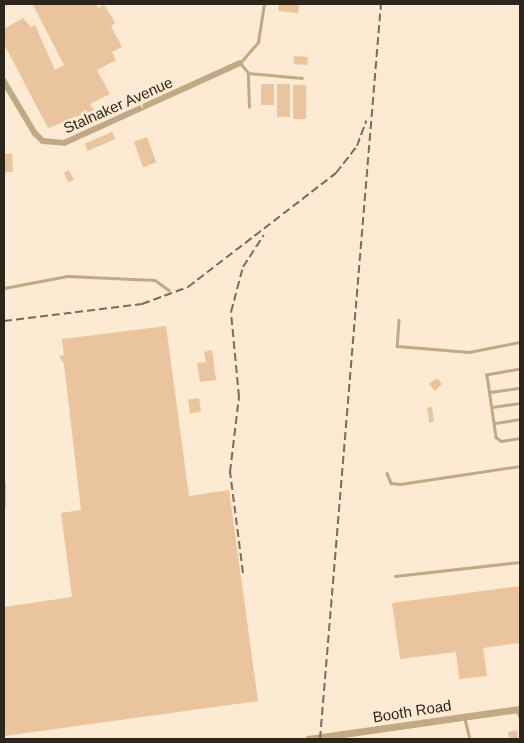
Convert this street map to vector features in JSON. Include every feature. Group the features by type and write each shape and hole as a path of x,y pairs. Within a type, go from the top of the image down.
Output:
{"street":[{"name":"Stalnaker Avenue","path":"4,81 43,141 64,143 240,64"},
{"name":"Booth Road","path":"308,739 465,717 519,712"}],"lane":[{"path":"248,107 248,73 240,64 258,42 264,4"},
{"path":"248,73 302,78"},
{"path":"4,288 67,276 155,280 169,290"},
{"path":"399,320 396,346 470,352 520,342"},
{"path":"520,369 490,372 492,407 501,441 520,438"},
{"path":"490,392 520,388"},
{"path":"492,407 520,403"},
{"path":"495,423 520,419"},
{"path":"387,473 392,483 400,484 520,466"},
{"path":"4,483 4,505"},
{"path":"395,576 520,562"},
{"path":"465,717 470,739"}],"building":[{"path":"96,4 98,8 104,5 113,19 115,23 111,26 122,47 112,52 116,60 97,70 110,94 90,104 94,110 48,128 4,44 4,29 23,18 31,27 35,25 55,70 64,65 33,5"},
{"path":"279,4 299,4 298,13 278,11"},
{"path":"294,56 308,57 307,65 293,64"},
{"path":"261,84 274,84 274,105 261,105"},
{"path":"277,84 290,84 290,117 277,117"},
{"path":"293,85 306,85 306,119 293,119"},
{"path":"112,132 115,139 88,151 84,144"},
{"path":"147,137 156,162 143,167 134,142"},
{"path":"4,154 12,154 13,172 6,172 4,179"},
{"path":"69,170 74,180 69,183 64,173"},
{"path":"166,326 189,496 229,490 258,701 4,736 4,607 72,597 61,513 81,510 64,364 59,356 64,355 62,339"},
{"path":"212,350 216,380 200,382 197,363 206,362 204,352"},
{"path":"437,378 442,384 435,391 429,384"},
{"path":"199,398 201,412 190,413 188,400"},
{"path":"432,407 434,422 429,423 427,408"},
{"path":"520,586 520,643 483,648 487,676 459,679 456,652 400,659 392,603"},
{"path":"517,730 518,739 509,739 508,732"}],"railway":[{"path":"320,739 381,4"},
{"path":"4,321 142,304 188,287 336,173 357,146 366,121"},
{"path":"243,573 230,472 239,397 231,312 243,267 264,235"}]}
